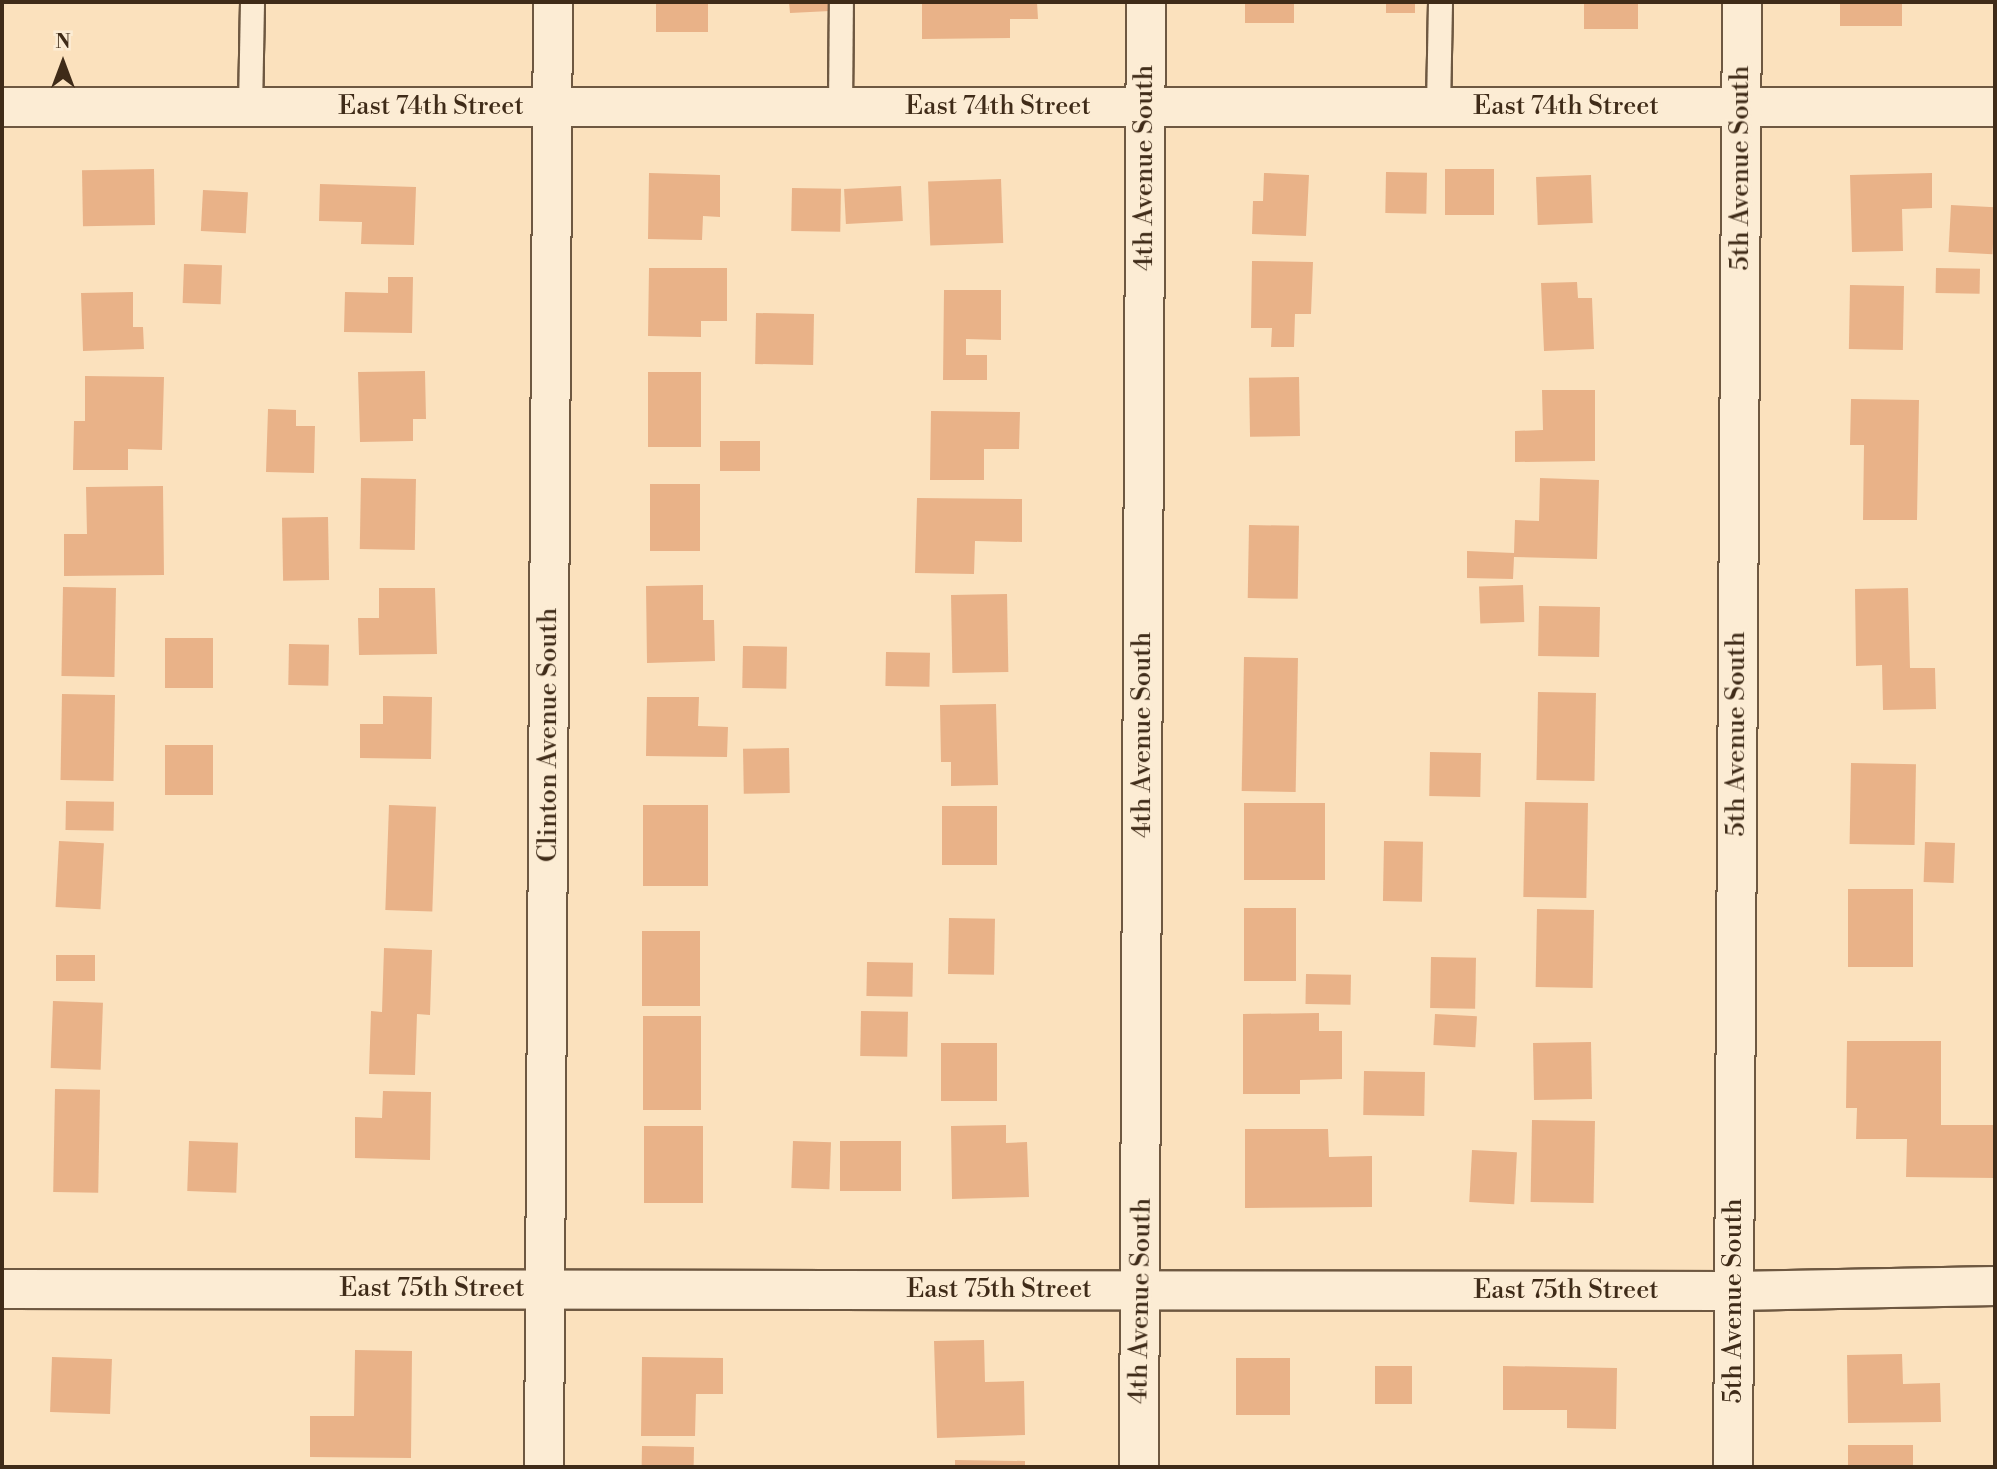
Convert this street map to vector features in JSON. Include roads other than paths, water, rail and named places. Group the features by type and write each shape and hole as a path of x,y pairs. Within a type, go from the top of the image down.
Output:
{"street":[{"name":"Clinton Avenue South","path":"544,1467 553,2"},
{"name":"4th Avenue South","path":"1139,1467 1146,2"},
{"name":"5th Avenue South","path":"1733,1467 1742,2"},
{"name":"East 74th Street","path":"2,107 1995,107"},
{"name":"East 75th Street","path":"2,1289 1734,1291 1995,1286"}],"lane":[{"path":"250,107 252,2"},
{"path":"840,107 841,2"},
{"path":"1438,107 1440,2"}]}
